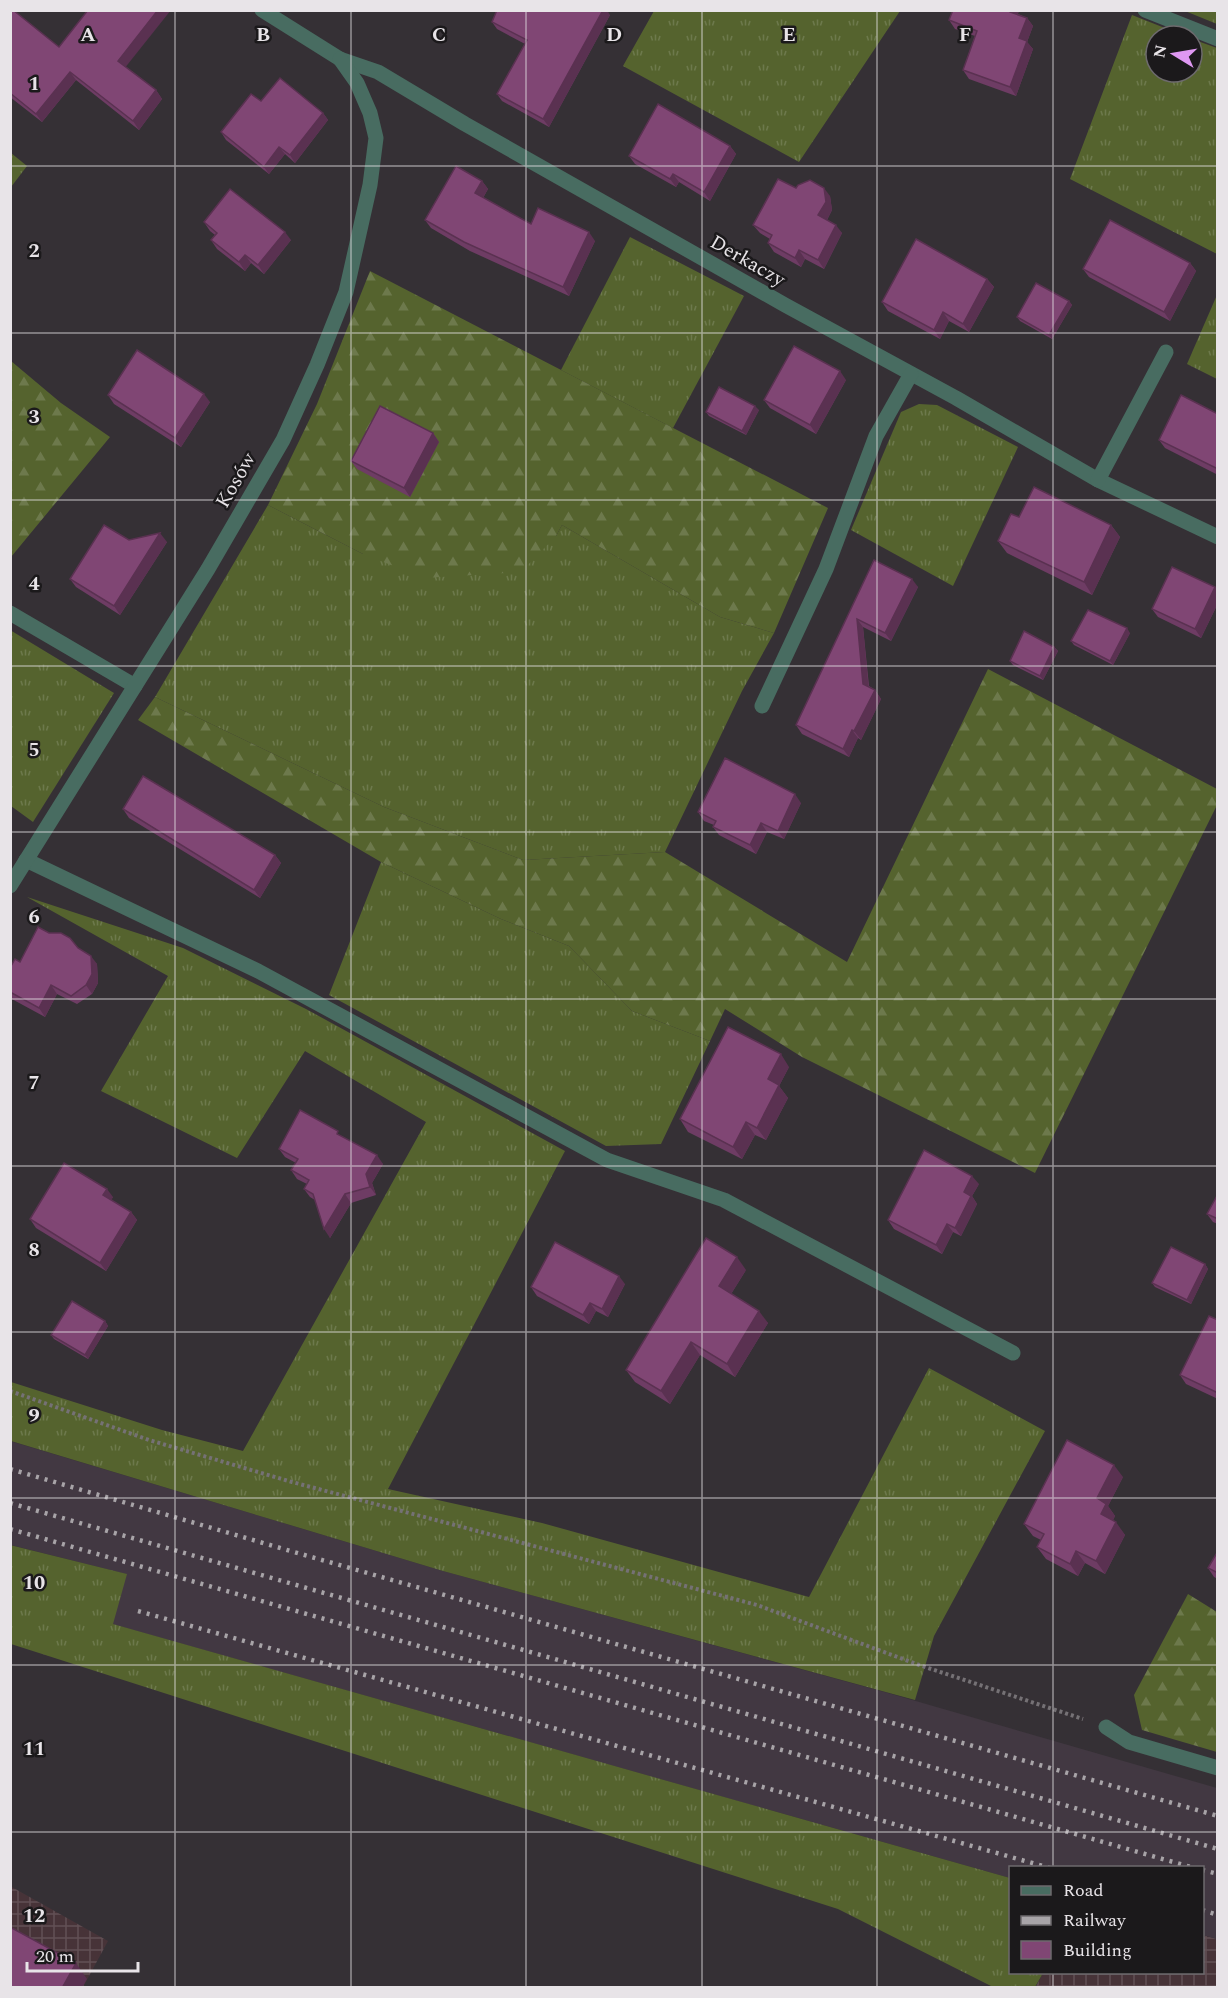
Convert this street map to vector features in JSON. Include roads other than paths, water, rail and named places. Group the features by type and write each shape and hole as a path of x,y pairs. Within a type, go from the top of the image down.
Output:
{"street":[{"name":"Derkaczy","path":"262,10 340,60 378,72 465,124 1098,480 1218,537"},
{"path":"1146,10 1218,39"},
{"name":"Kosów","path":"10,886 208,569 283,440 317,365 346,292 370,185 376,138 370,113 357,83 340,60"},
{"path":"1098,480 1166,352"},
{"path":"762,706 826,569 876,436 911,374"},
{"path":"10,613 135,686"},
{"path":"26,860 258,971 607,1160 724,1200 1013,1353"},
{"path":"1106,1727 1129,1742 1218,1768"}],"railway":[{"path":"10,1469 1218,1816"},
{"path":"10,1503 1218,1849"},
{"path":"10,1529 1187,1866"},
{"path":"138,1611 1043,1866"},
{"path":"1204,1870 1218,1874"},
{"path":"1204,1911 1218,1915"}]}
